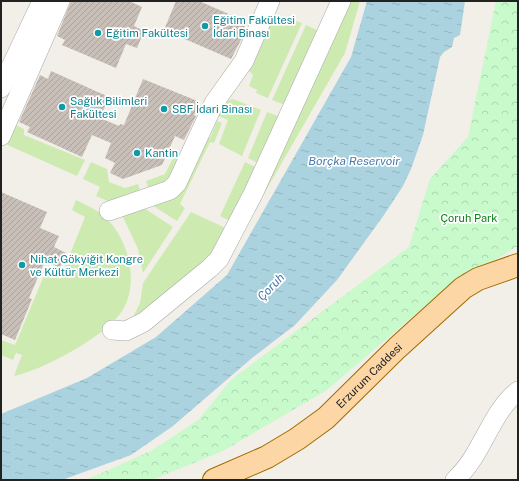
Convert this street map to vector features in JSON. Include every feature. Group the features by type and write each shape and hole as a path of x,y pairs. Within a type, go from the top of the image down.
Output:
{"main road":[{"name":"Erzurum Caddesi","path":"214,480 267,457 297,439 326,418 441,307 463,288 478,279 518,265"}],"street":[{"path":"1,88 42,1"},
{"path":"1,136 60,1"},
{"path":"109,211 170,190 178,183 214,103 242,65 270,1"},
{"path":"112,330 126,331 144,322 219,259 253,194 341,1"},
{"path":"455,480 471,464 498,414 518,391"}],"green space":[{"path":"347,1 360,1 345,53 249,220"},
{"name":"Çoruh Park","path":"496,1 518,1 518,246 439,294 327,390 223,451 152,480 86,480 151,451 198,420 232,379 409,247 430,179 468,137"},
{"path":"270,12 295,24 297,21 302,23 268,98 256,93 257,90 249,86 253,75 246,68"},
{"path":"306,25 321,32 288,106 272,100"},
{"path":"233,99 261,110 242,156 219,144 228,120 216,115 221,103"},
{"path":"267,112 283,118 262,165 248,158"},
{"path":"217,121 222,123 214,143 210,142 180,204 185,208 177,221 150,204 206,136 210,138"},
{"path":"12,123 24,129 24,135 85,160 77,176 3,143"},
{"path":"175,154 183,157 172,180 149,191 146,181 165,174"},
{"path":"91,162 107,169 109,182 125,188 138,184 141,193 110,202 96,196 100,187 83,179"},
{"path":"245,162 260,169 232,222 220,216"},
{"path":"76,200 106,217 122,241 127,253 131,279 130,291 126,303 120,314 111,323 86,343 56,360 26,373 14,376 22,355 16,353 13,360 1,355 1,340 15,345 45,273 60,279 85,217 72,210"},
{"path":"141,206 173,227 143,273 138,249 123,217 123,214"},
{"path":"191,212 228,229 213,254 131,321 140,303 143,283"}],"water":[{"name":"Borçka Reservoir","path":"367,1 465,1 460,35 454,38 452,47 444,52 440,57 423,135 411,169 403,186 384,215 337,280 295,325 252,358 173,426 131,455 62,480 1,480 1,414 87,378 156,337 227,275 351,57"}],"building":[{"name":"Eğitim Fakültesi","path":"71,1 129,1 142,7 134,26 144,31 137,48 126,44 116,68 62,45 65,40 57,36"},
{"name":"Eğitim Fakültesi İdari Binası","path":"176,1 199,1 247,22 241,33 244,34 231,59 164,30"},
{"path":"51,71 109,97 100,118 119,126 120,124 124,125 143,79 200,102 194,115 196,116 184,140 175,136 162,165 123,179 110,173 115,163 105,158 111,143 92,135 82,157 27,132 30,127 19,122 40,75 48,79"},
{"name":"Nihat Gökyiğit Kongre ve Kültür Merkezi","path":"1,192 47,212 40,228 59,236 54,247 66,253 60,268 45,261 29,298 32,299 15,340 1,334"}],"place":[{"name":"Eğitim Fakültesi İdari Binası","path":"205,26"},
{"name":"Eğitim Fakültesi","path":"98,33"},
{"name":"Sağlık Bilimleri Fakültesi","path":"62,107"},
{"name":"SBF İdari Binası","path":"164,109"},
{"name":"Kantin","path":"137,153"},
{"name":"Nihat Gökyiğit Kongre ve Kültür Merkezi","path":"22,265"}],"water label":[{"name":"Çoruh","path":"271,287"}]}
